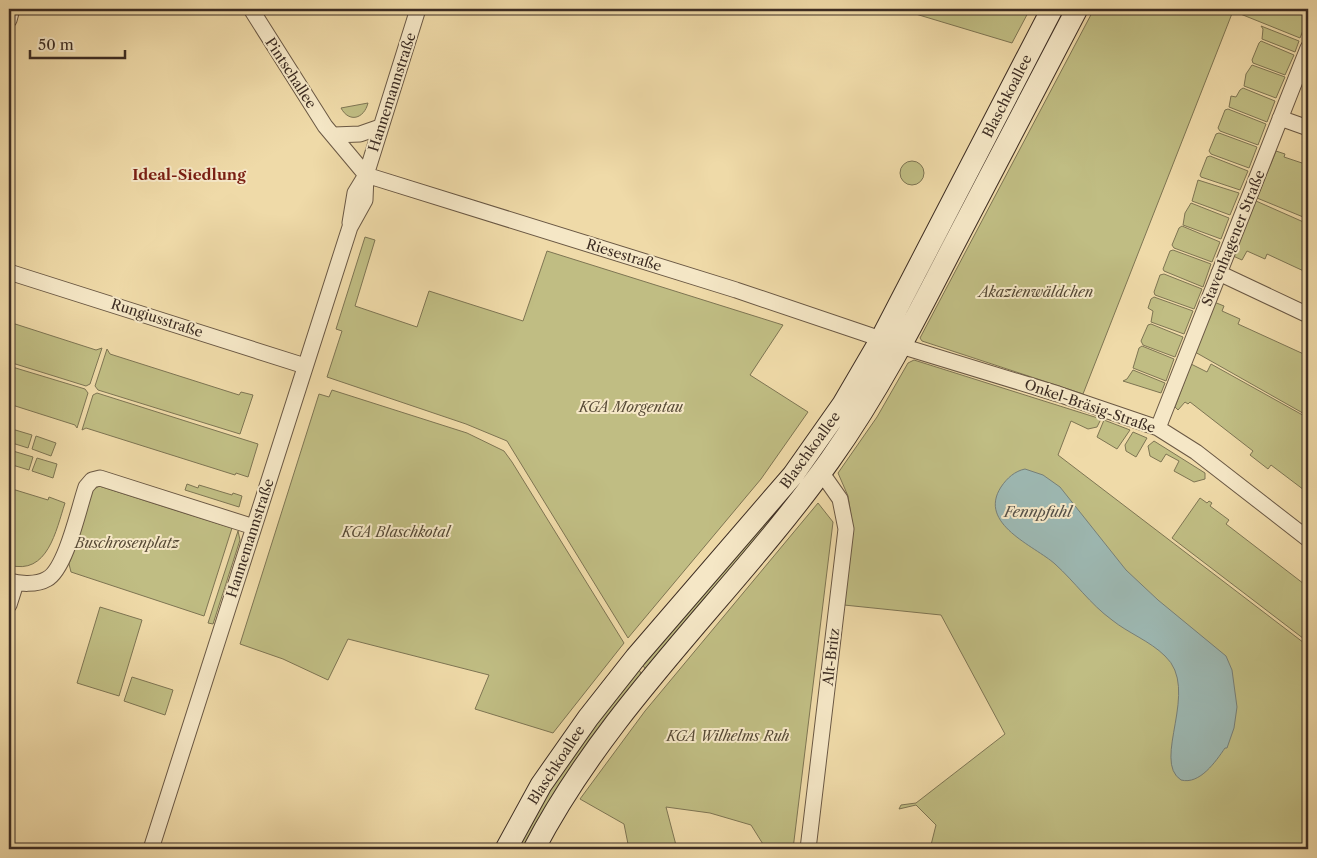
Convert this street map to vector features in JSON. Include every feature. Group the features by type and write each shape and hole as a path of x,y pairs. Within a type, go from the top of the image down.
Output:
{"main road":[{"name":"Blaschkoallee","path":"506,849 540,785 573,738 636,657 793,475 843,404 881,339 1052,9"},
{"name":"Blaschkoallee","path":"534,849 561,800 606,735 746,567 821,472 856,422 901,346 1077,9"}],"street":[{"path":"9,20 12,9"},
{"name":"Pintschallee","path":"251,9 325,126 366,175"},
{"name":"Hannemannstraße","path":"151,849 350,227 364,204 366,175 418,9"},
{"name":"Stavenhagener Straße","path":"1158,428 1308,48"},
{"path":"1280,118 1308,128"},
{"path":"334,135 360,134 380,127"},
{"name":"Riesestraße","path":"366,175 743,293 881,339"},
{"name":"Rungiusstraße","path":"9,272 305,366"},
{"path":"1219,273 1308,315"},
{"name":"Onkel-Bräsig-Straße","path":"901,346 1065,396 1158,428 1196,452 1308,539"},
{"name":"Alt-Britz","path":"808,849 846,529 840,499 821,472"},
{"path":"9,605 12,582 47,580 61,563 86,486 92,480 100,478 254,527"}],"green space":[{"path":"899,9 1030,9 1012,43"},
{"name":"Akazienwäldchen","path":"1094,9 1308,9 1308,18 1300,38 1233,11 1083,394 922,341 920,338"},
{"path":"1261,26 1299,41 1295,52 1262,39 1263,29"},
{"path":"1261,41 1294,55 1285,75 1253,63 1252,60"},
{"path":"1252,65 1285,77 1276,98 1244,86 1246,74"},
{"path":"1243,88 1275,101 1267,122 1229,107 1231,96 1236,97"},
{"path":"368,103 363,113 356,117 348,116 341,108"},
{"path":"1228,109 1266,124 1258,145 1220,131 1218,128 1225,110"},
{"path":"1219,133 1257,147 1249,168 1211,154 1209,151 1216,134"},
{"path":"1276,151 1285,154 1284,157 1308,165 1308,219 1257,198"},
{"path":"1210,156 1248,171 1240,190 1201,177 1200,175 1207,157"},
{"path":"912,161 920,165 924,173 920,181 912,185 904,181 900,173 904,165"},
{"path":"1198,180 1239,193 1230,215 1192,201"},
{"path":"1256,201 1308,224 1308,273 1267,254 1265,259 1247,251 1242,260 1233,256"},
{"path":"1191,203 1229,218 1221,239 1183,225 1185,213"},
{"path":"1182,226 1220,242 1212,262 1174,248 1172,245 1179,228"},
{"name":"KGA Morgentau","path":"365,237 375,240 355,306 417,327 429,291 523,321 547,251 783,325 750,375 808,412 761,479 628,638 507,441 466,424 327,377 342,331 336,329"},
{"path":"1173,250 1211,264 1203,287 1164,271 1163,269 1170,251"},
{"path":"1164,274 1202,289 1194,309 1155,295 1154,292 1160,275"},
{"path":"1154,297 1193,311 1184,334 1151,322 1153,311 1148,308 1151,299"},
{"path":"1214,302 1224,306 1222,311 1240,319 1238,324 1308,356 1308,416 1195,352"},
{"path":"9,322 96,350 102,348 90,384 86,386 9,362"},
{"path":"1151,324 1183,337 1175,357 1143,345 1141,341 1148,325"},
{"path":"1142,346 1174,359 1166,381 1133,368 1139,348"},
{"path":"107,349 110,354 239,395 241,392 253,395 240,434 98,390 95,386"},
{"path":"914,360 1101,419 1097,427 1088,429 1071,421 1058,455 1308,646 1308,849 930,849 936,825 916,805 899,809 901,805 916,803 1005,734 941,615 844,605 852,522 848,496 838,473 877,417 908,363"},
{"path":"1191,364 1207,372 1211,364 1308,418 1308,493 1271,465 1268,469 1250,455 1253,451 1190,402 1188,404 1185,402 1178,410 1175,407"},
{"path":"9,366 85,389 88,393 77,428 75,425 9,404"},
{"path":"1133,370 1165,383 1161,393 1123,381 1127,379"},
{"name":"KGA Blaschkotal","path":"332,390 467,433 504,451 512,462 624,643 553,733 475,709 489,675 348,639 328,680 283,659 240,644 319,394 329,397"},
{"path":"97,393 258,444 248,477 236,473 235,475 86,428 82,430 93,395"},
{"path":"1104,420 1130,430 1117,449 1097,437"},
{"path":"12,429 32,435 28,448 9,442"},
{"path":"1133,432 1147,438 1136,457 1126,451 1125,445"},
{"path":"36,436 56,443 51,456 32,449"},
{"path":"1154,441 1205,473 1205,479 1194,482 1174,471 1179,461 1166,454 1161,462 1150,456 1148,446"},
{"path":"13,451 33,457 29,470 9,464"},
{"path":"37,458 57,464 53,478 32,471"},
{"path":"794,483 800,489 648,673 640,661"},
{"path":"187,484 198,488 199,485 232,495 233,493 242,496 239,507 185,490"},
{"name":"Buschrosenplatz","path":"99,486 232,528 204,616 71,572 69,564 90,496 93,490"},
{"path":"9,488 48,500 49,497 65,503 54,537 48,548 33,564 22,567 9,565"},
{"path":"1200,498 1207,503 1209,501 1212,503 1210,506 1229,520 1226,524 1308,587 1308,642 1172,538"},
{"name":"KGA Wilhelms Ruh","path":"818,503 833,522 793,849 766,849 751,825 710,813 666,807 677,849 629,849 624,824 580,799 645,711"},
{"path":"238,531 240,540 213,624 208,623"},
{"path":"100,607 142,620 119,696 77,683"},
{"path":"636,665 644,678 527,849 511,849 528,818"},
{"path":"132,677 173,690 165,715 124,701"}],"water":[{"name":"Fennpfuhl","path":"1025,469 1043,475 1060,487 1126,570 1158,600 1226,656 1232,670 1237,707 1234,728 1227,748 1201,776 1188,781 1181,780 1173,771 1171,757 1178,705 1178,687 1175,670 1165,656 1104,614 1055,564 1012,533 1002,523 996,512 996,500 1001,487 1012,475"}],"district":[{"name":"Ideal-Siedlung","path":"189,175"}]}
